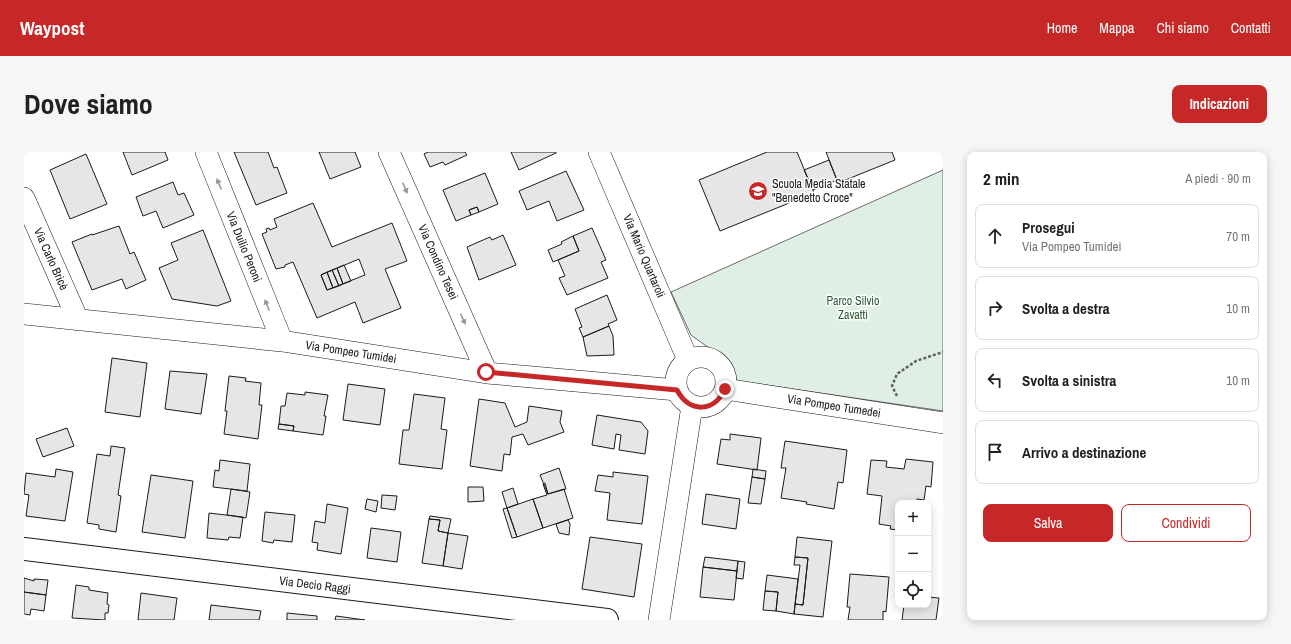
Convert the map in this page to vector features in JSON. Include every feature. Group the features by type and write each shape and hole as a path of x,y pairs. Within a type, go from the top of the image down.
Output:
{"main road":[{"name":"Via Decio Raggi","path":"24,549 607,620"}],"street":[{"name":"Via Duilio Peroni","path":"206,152 282,341"},
{"name":"Via Condino Tesei","path":"389,152 486,372"},
{"name":"Via Mario Quartaroli","path":"600,152 688,360"},
{"name":"Via Carlo Bricè","path":"24,198 78,320"},
{"name":"Via Pompeo Tumidei","path":"24,314 282,341 486,372 677,390"},
{"path":"705,357 720,365 726,381 725,389 722,397 716,402 701,407 692,406 681,397 677,390 677,373 688,360 705,357"},
{"name":"Via Pompeo Tumedei","path":"725,389 943,423"},
{"path":"659,620 692,406"}],"path":[{"path":"908,418 892,386 897,374 916,362 943,352"}],"green space":[{"name":"Parco Silvio Zavatti","path":"943,170 943,411 738,381 720,356 691,335 671,292"}],"building":[{"path":"123,152 165,152 168,160 132,175"},
{"path":"234,152 268,152 274,168 277,167 287,193 256,205"},
{"path":"319,152 355,152 361,167 330,179"},
{"path":"428,152 465,152 467,155 445,165 443,162 430,167 424,154"},
{"path":"511,152 556,152 556,153 519,170"},
{"name":"Scuola Media Statale \"Benedetto Croce\"","path":"767,152 797,152 814,193 720,231 699,180"},
{"path":"826,152 892,152 895,160 838,183"},
{"path":"86,154 107,204 70,219 50,170"},
{"path":"829,160 837,180 813,190 804,170"},
{"path":"566,171 584,210 557,221 549,201 527,210 519,191"},
{"path":"485,173 498,204 479,212 477,207 469,210 471,215 456,221 443,190"},
{"path":"173,182 178,195 184,193 194,215 163,228 156,211 143,216 136,197"},
{"path":"313,203 332,247 392,223 407,261 385,269 401,308 363,323 355,302 317,318 293,262 285,265 285,267 276,269 262,234 267,232 266,229 269,228 270,230 277,227 274,219","holes":["359,259 365,275 327,290 321,275"]},
{"path":"477,207 479,212 471,215 469,210"},
{"path":"119,226 130,254 134,252 146,280 126,289 122,279 92,290 72,242"},
{"path":"592,228 606,260 601,262 608,278 567,295 559,278 565,276 558,260 579,251 573,236"},
{"path":"203,230 231,301 217,306 172,299 159,268 178,260 171,243"},
{"path":"503,235 516,265 479,280 467,247 490,237 492,240"},
{"path":"573,236 579,251 553,262 548,250 562,244 561,242"},
{"path":"344,265 351,281 343,284 337,268"},
{"path":"337,268 343,284 339,286 332,270"},
{"path":"332,270 339,286 333,288 327,272"},
{"path":"327,272 333,288 327,290 321,275"},
{"path":"607,295 617,320 608,324 609,326 583,337 579,328 582,327 575,309"},
{"path":"609,326 613,336 614,355 587,356 583,337"},
{"path":"112,358 147,363 140,417 105,412"},
{"path":"170,371 207,374 201,414 165,409"},
{"path":"229,376 246,378 245,381 261,383 259,405 262,405 258,439 224,434"},
{"path":"348,384 385,389 380,425 343,420"},
{"path":"305,392 328,395 324,416 326,416 323,435 293,431 294,426 279,424 281,406 285,406 287,393 305,395"},
{"path":"414,394 445,398 441,429 447,430 442,469 399,464 403,430 409,430"},
{"path":"479,399 505,403 515,427 527,422 529,406 562,411 560,422 564,432 528,445 523,434 512,437 510,455 504,454 502,471 470,466"},
{"path":"597,415 641,422 648,431 645,454 619,450 621,435 616,434 614,449 592,445"},
{"path":"279,424 294,426 293,431 278,429"},
{"path":"67,428 74,446 43,457 36,439"},
{"path":"730,434 761,438 757,470 717,464 721,439 730,440"},
{"path":"785,441 847,450 843,483 838,482 834,509 806,504 807,502 781,498 786,468 781,468"},
{"path":"111,446 125,448 118,495 121,496 116,532 99,529 99,525 87,523 97,454 110,456"},
{"path":"906,459 933,462 931,487 926,486 924,500 895,500 895,530 890,529 891,526 879,524 882,496 867,494 871,460 887,461 886,467 904,469"},
{"path":"220,460 250,464 247,491 213,487 215,470 219,471"},
{"path":"559,468 566,489 548,494 540,475"},
{"path":"56,469 73,472 65,521 26,516 29,495 24,494 26,473 55,477"},
{"path":"753,469 766,471 765,479 752,477"},
{"path":"613,472 648,476 642,524 607,520 610,493 595,491 598,475 613,477"},
{"path":"151,475 193,481 185,538 142,532"},
{"path":"752,477 765,479 761,504 748,503"},
{"path":"545,483 548,494 564,489 573,518 543,528 533,499 547,495 543,484"},
{"path":"468,487 483,487 484,501 468,502"},
{"path":"513,488 518,504 507,508 502,492"},
{"path":"231,489 250,492 246,518 227,515"},
{"path":"706,494 740,499 736,529 702,524"},
{"path":"382,495 397,496 395,510 381,508"},
{"path":"367,499 378,501 376,512 365,509"},
{"path":"533,499 543,528 517,537 507,508"},
{"path":"327,504 348,508 341,554 317,550 318,543 312,542 315,521 325,523"},
{"path":"507,508 517,537 512,538 503,509"},
{"path":"265,512 295,515 292,542 274,540 273,543 262,541"},
{"path":"209,513 243,517 240,538 229,537 228,540 207,538"},
{"path":"430,516 451,519 448,533 438,531 440,520 429,519"},
{"path":"429,519 440,520 438,531 448,533 443,566 422,563"},
{"path":"568,520 570,524 569,535 559,533 556,524"},
{"path":"371,528 401,532 397,562 367,558"},
{"path":"448,533 468,536 462,569 443,566"},
{"path":"590,537 642,544 634,597 582,589"},
{"path":"797,537 832,541 823,617 794,614 795,604 803,605 808,558 795,557"},
{"path":"705,557 738,561 737,571 703,567"},
{"path":"795,557 808,558 803,605 795,604 800,565 794,565"},
{"path":"738,561 745,562 743,579 736,578"},
{"path":"703,567 737,571 734,600 700,597"},
{"path":"850,574 889,577 886,612 883,611 883,620 848,620 850,607 847,607"},
{"path":"767,575 798,579 794,614 776,611 778,592 765,591"},
{"path":"24,578 34,581 34,579 48,580 46,595 24,592"},
{"path":"76,585 89,587 89,590 108,593 107,604 109,605 108,613 105,613 105,620 72,618"},
{"path":"765,591 778,592 776,611 763,610"},
{"path":"24,592 46,595 44,611 31,609 30,615 24,614"},
{"path":"141,593 177,598 174,620 138,620"},
{"path":"931,597 939,598 936,620 902,620 904,608 931,608"},
{"path":"211,605 261,611 259,620 209,620"},
{"path":"287,613 317,616 317,620 287,620"},
{"path":"336,616 365,620 335,620"}],"place":[{"name":"Scuola Media Statale \"Benedetto Croce\"","path":"758,191"}],"route":[{"path":"486,372 677,390 686,402 692,406 701,407 708,406 716,402 722,397 725,389"}]}
